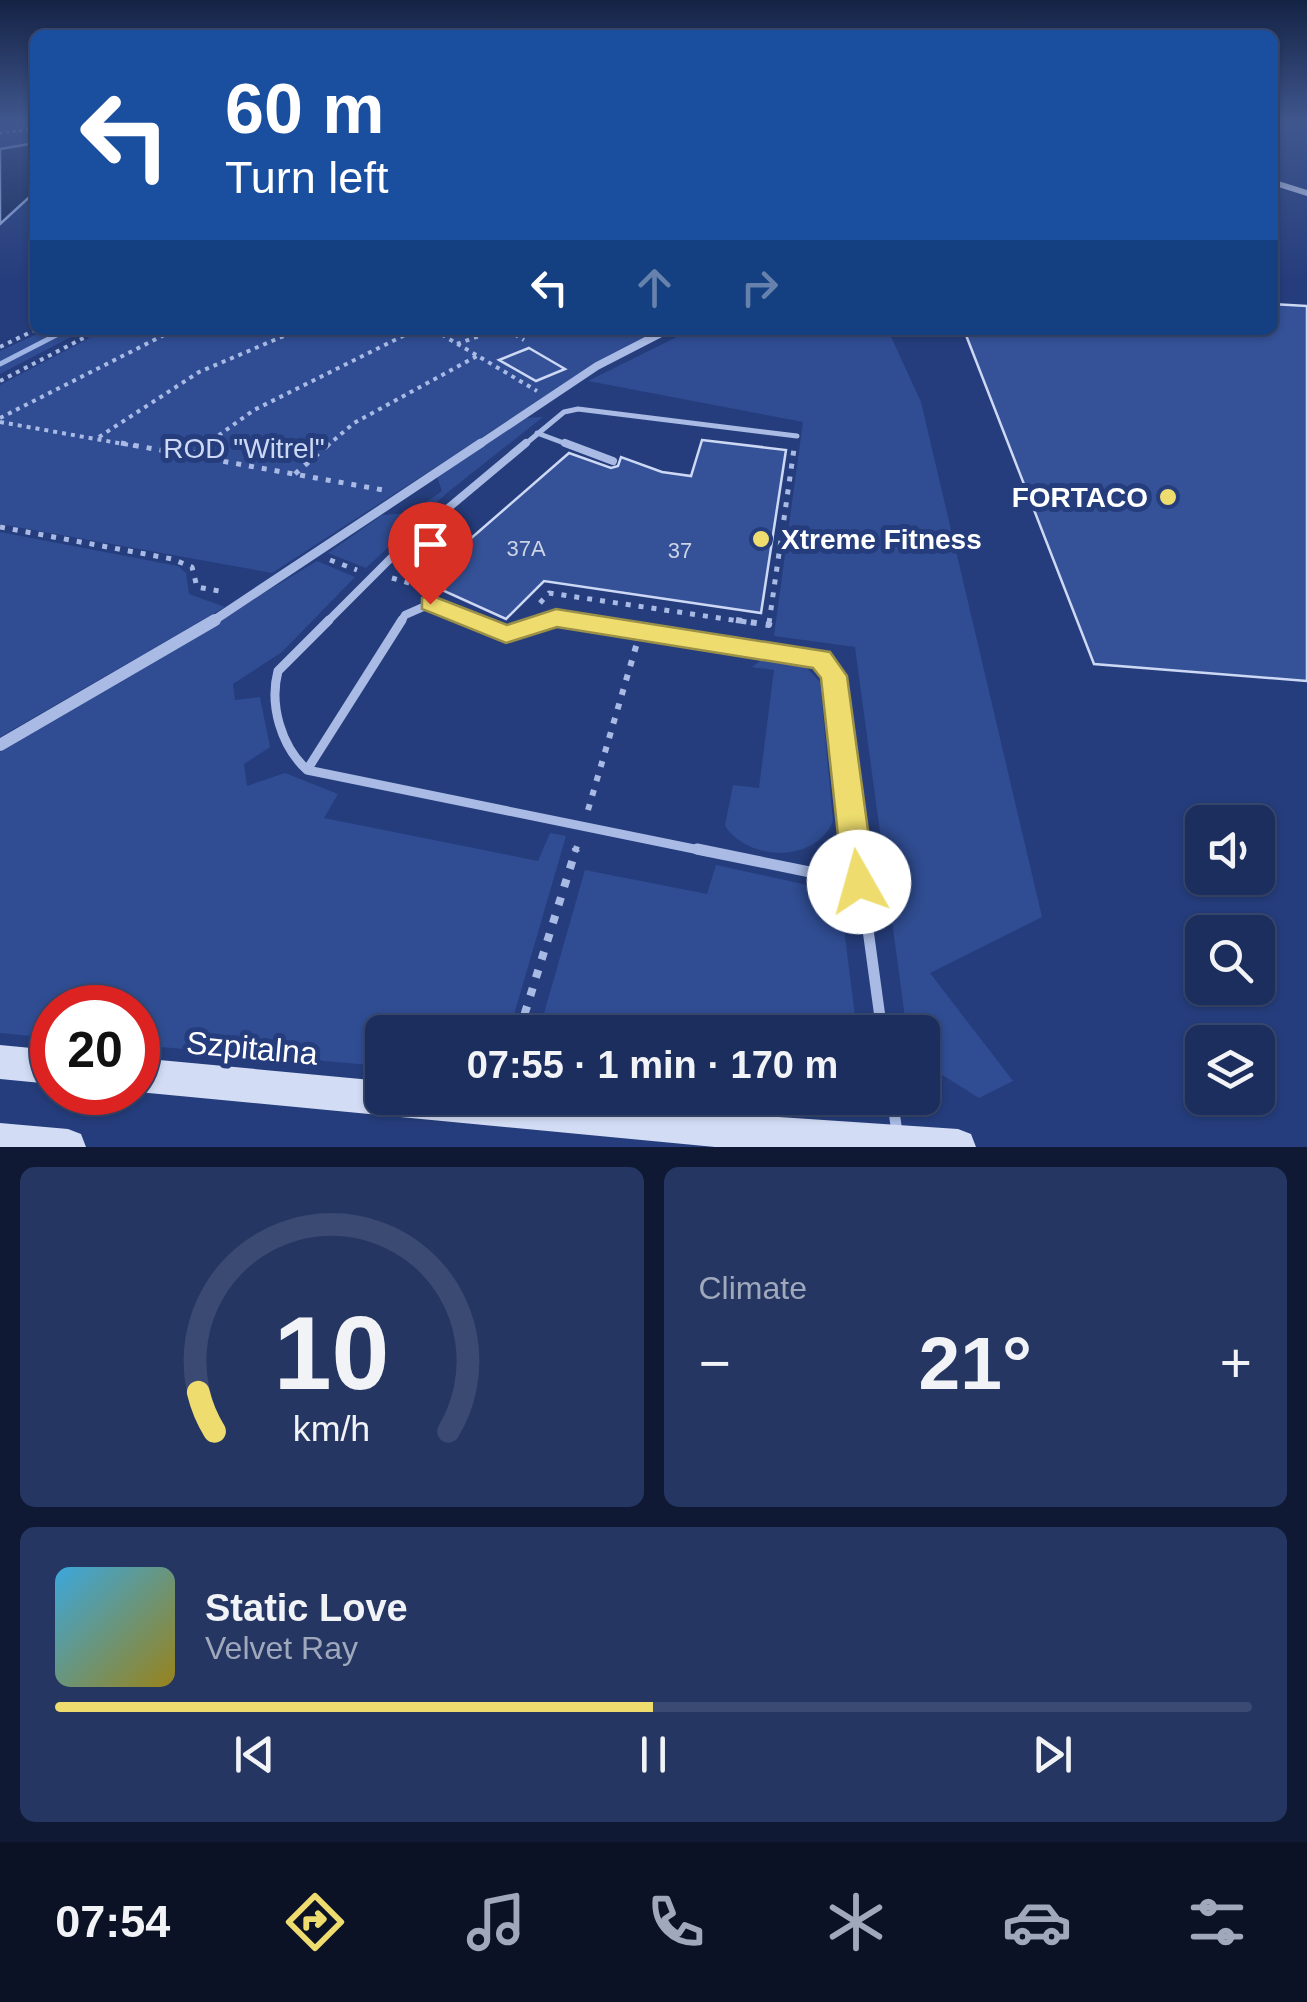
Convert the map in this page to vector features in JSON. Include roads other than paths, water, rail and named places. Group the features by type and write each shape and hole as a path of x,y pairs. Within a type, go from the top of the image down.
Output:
{"street":[{"path":"1278,184 1307,194"},
{"path":"0,745 253,596 401,493 548,398 658,335"},
{"path":"0,1062 30,1065"},
{"name":"Szpitalna","path":"160,1077 764,1134 958,1147"},
{"path":"0,1142 68,1147"}],"lane":[{"path":"796,436 578,409 564,412 372,575 294,652 274,680 287,742 307,770 859,882"},
{"path":"538,433 613,462"},
{"path":"307,770 405,615 430,604 506,634 549,618 805,653 821,659 834,676 879,1015"},
{"path":"895,1115 899,1144"}],"waterway":[{"path":"0,364 56,335"}],"place":[{"name":"FORTACO","path":"1168,497"},
{"name":"Xtreme Fitness","path":"761,539"}],"park label":[{"name":"ROD \"Witrel\"","path":"244,448"}]}
